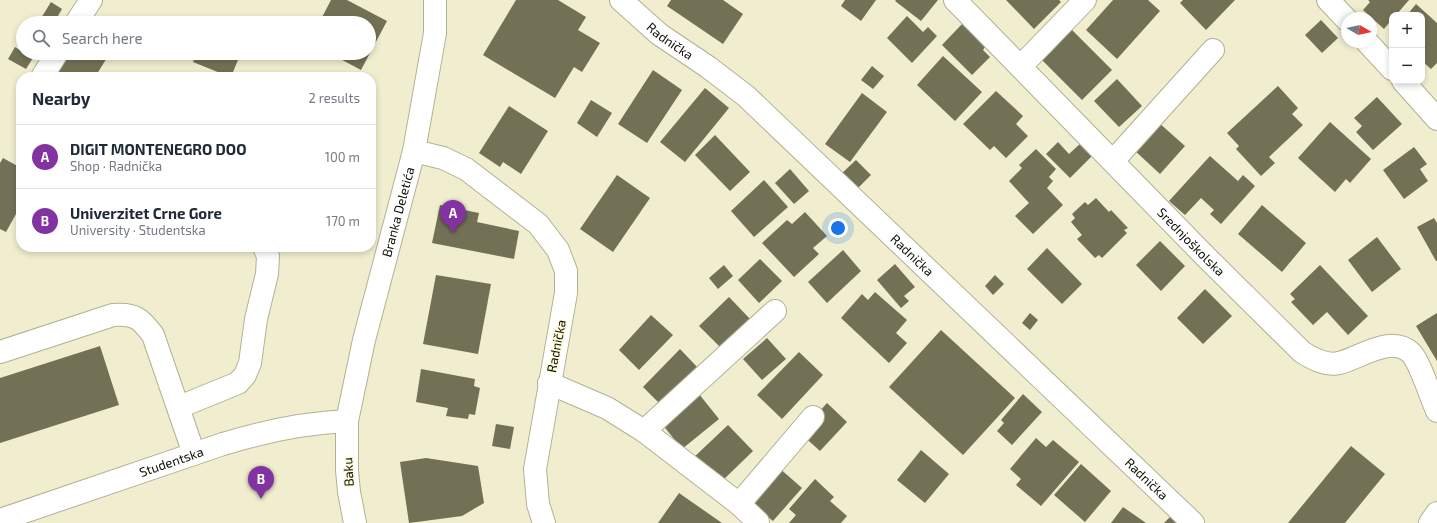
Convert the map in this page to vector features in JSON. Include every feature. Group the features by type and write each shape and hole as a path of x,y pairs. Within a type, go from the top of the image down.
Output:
{"street":[{"path":"81,16 91,0"},
{"name":"Branka Deletića","path":"347,421 364,340 414,151 435,33 436,0"},
{"name":"Radnička","path":"621,0 659,34 708,67 746,96 1193,523"},
{"path":"1021,66 1084,0"},
{"path":"1328,0 1341,14"},
{"name":"Srednjoškolska","path":"959,1 1204,255 1302,352 1314,360 1324,363 1338,363 1383,347 1393,345 1401,347 1411,353 1418,364 1437,411"},
{"path":"1373,48 1389,66"},
{"path":"1113,161 1213,50"},
{"path":"45,72 53,60"},
{"path":"1406,84 1437,119"},
{"name":"Radnička","path":"414,151 443,158 466,169 538,224 558,250 566,271 566,293 535,469 538,504 544,523"},
{"path":"179,407 238,383 246,375 250,362 256,318 267,274 268,256 266,252"},
{"path":"644,431 775,310"},
{"path":"0,352 113,315 126,314 135,317 144,323 153,335 194,454"},
{"path":"549,383 607,408 644,431 739,504 758,522"},
{"path":"739,504 813,417"},
{"name":"Studentska","path":"0,520 223,444 279,429 308,424 347,421"},
{"name":"Baku","path":"347,421 347,470 349,492 355,523"},
{"path":"1430,523 1437,513"}],"building":[{"path":"331,0 347,0 387,21 376,42 376,16 323,16"},
{"path":"516,0 558,0 586,17 578,30 600,43 582,72 574,67 555,98 483,55"},
{"path":"671,0 723,0 743,14 723,44 667,6"},
{"path":"845,0 876,0 861,21 841,6"},
{"path":"938,0 921,21 895,1"},
{"path":"1006,0 1059,0 1061,2 1034,29"},
{"path":"1113,0 1148,0 1160,11 1117,59 1086,30"},
{"path":"1183,0 1235,0 1206,30 1180,3"},
{"path":"1368,0 1409,0 1399,12 1389,12 1389,23 1384,29 1377,23 1377,12 1365,12 1363,10 1370,2"},
{"path":"51,2 62,9 58,16 42,16"},
{"path":"1416,4 1425,12 1409,12"},
{"path":"1425,12 1437,23 1437,63 1431,69 1425,64"},
{"path":"907,16 923,32 928,27 937,36 912,63 887,38"},
{"path":"1321,20 1338,38 1322,53 1305,35"},
{"path":"962,24 985,47 983,50 990,57 972,75 942,45"},
{"path":"1067,25 1112,70 1082,100 1037,55"},
{"path":"15,47 16,60 32,60 26,69 8,59"},
{"path":"943,56 982,92 955,121 917,85"},
{"path":"59,60 106,60 98,72 52,71"},
{"path":"194,60 238,60 233,72 218,72 193,62"},
{"path":"342,60 366,60 361,70"},
{"path":"872,66 884,76 873,89 861,80"},
{"path":"653,70 682,90 647,143 618,124"},
{"path":"1117,79 1142,106 1119,127 1094,101"},
{"path":"1278,86 1298,108 1292,114 1303,125 1269,157 1275,163 1261,176 1236,149 1239,146 1227,133"},
{"path":"705,88 729,108 685,162 660,142"},
{"path":"996,91 1023,116 1016,124 1028,136 1006,158 994,146 990,150 963,124"},
{"path":"862,93 887,112 850,162 825,144"},
{"path":"1377,97 1402,124 1373,150 1356,132 1362,126 1354,118"},
{"path":"591,100 612,113 597,137 577,123"},
{"path":"509,106 548,131 521,174 503,162 500,167 479,153"},
{"path":"1158,122 1185,146 1160,174 1133,149"},
{"path":"1330,122 1371,159 1350,183 1346,179 1335,192 1298,158"},
{"path":"715,135 750,172 730,191 695,155"},
{"path":"1058,142 1069,154 1082,142 1094,154 1070,178 1046,154"},
{"path":"1414,147 1427,164 1420,169 1428,181 1404,199 1383,170"},
{"path":"1036,149 1056,169 1049,177 1053,181 1047,188 1063,205 1033,234 1015,216 1029,203 1009,181 1022,168 1019,165"},
{"path":"1210,156 1238,181 1243,175 1255,186 1221,224 1210,214 1214,210 1201,198 1185,215 1169,201"},
{"path":"3,158 16,165 16,214 6,232 0,229 0,163"},
{"path":"856,160 871,175 857,189 841,174"},
{"path":"790,169 809,191 794,204 775,183"},
{"path":"617,175 650,198 613,252 580,229"},
{"path":"764,180 788,207 754,237 731,211"},
{"path":"1096,198 1109,212 1111,210 1128,228 1124,230 1127,233 1102,258 1099,255 1095,258 1077,239 1082,235 1071,222 1075,218 1072,214 1085,202 1088,205"},
{"path":"440,205 479,213 477,222 519,231 514,259 432,243"},
{"path":"1262,205 1306,243 1282,272 1238,234"},
{"path":"805,212 827,236 813,248 819,254 794,277 762,243 787,220 792,224"},
{"path":"1434,218 1437,223 1437,261 1417,227"},
{"path":"1377,237 1401,269 1372,292 1348,260"},
{"path":"1160,241 1185,266 1161,291 1136,265"},
{"path":"1047,248 1082,284 1062,304 1027,269"},
{"path":"843,250 861,271 827,303 808,282"},
{"path":"760,259 782,281 759,303 738,280"},
{"path":"895,264 915,287 904,296 909,301 901,308 877,280"},
{"path":"724,265 733,276 718,289 709,278"},
{"path":"1320,265 1368,316 1348,335 1327,312 1313,325 1291,302 1295,299 1290,294"},
{"path":"436,275 491,284 478,354 423,344"},
{"path":"995,275 1004,284 993,295 985,286"},
{"path":"1205,289 1232,316 1203,344 1177,318"},
{"path":"875,292 907,320 896,333 907,343 889,363 841,318 862,294 868,300"},
{"path":"729,297 751,320 722,349 699,326"},
{"path":"1030,313 1038,320 1030,330 1022,323"},
{"path":"1437,313 1437,361 1416,326"},
{"path":"651,315 673,335 639,370 619,350"},
{"path":"941,330 1015,398 963,455 889,387"},
{"path":"767,338 786,359 762,380 743,359"},
{"path":"100,346 119,405 0,443 0,378"},
{"path":"680,349 699,369 662,406 643,387"},
{"path":"799,352 823,375 782,419 757,395"},
{"path":"421,369 475,379 474,386 480,388 475,415 469,414 468,419 446,416 448,408 416,402"},
{"path":"695,389 719,419 682,449 658,419"},
{"path":"1023,394 1042,412 1012,445 997,431 1004,423 1001,420"},
{"path":"827,403 847,422 820,451 800,433"},
{"path":"496,424 514,427 510,449 492,446"},
{"path":"728,425 753,451 718,485 692,459"},
{"path":"1036,438 1046,447 1053,440 1079,462 1041,506 1016,485 1021,479 1010,469"},
{"path":"1351,446 1385,474 1345,523 1288,523"},
{"path":"921,450 949,474 925,503 897,480"},
{"path":"426,458 478,466 484,503 462,516 409,523 400,462"},
{"path":"1081,464 1111,491 1085,522 1054,495"},
{"path":"778,467 802,488 773,521 749,501"},
{"path":"815,479 834,497 830,501 847,516 841,523 789,523 796,515 789,509"},
{"path":"679,493 722,523 658,523"},
{"path":"1123,507 1146,523 1111,523"},
{"path":"1171,516 1178,523 1164,523"}],"place":[{"name":"DIGIT MONTENEGRO DOO","path":"453,233"},
{"name":"Univerzitet Crne Gore","path":"261,499"}]}
